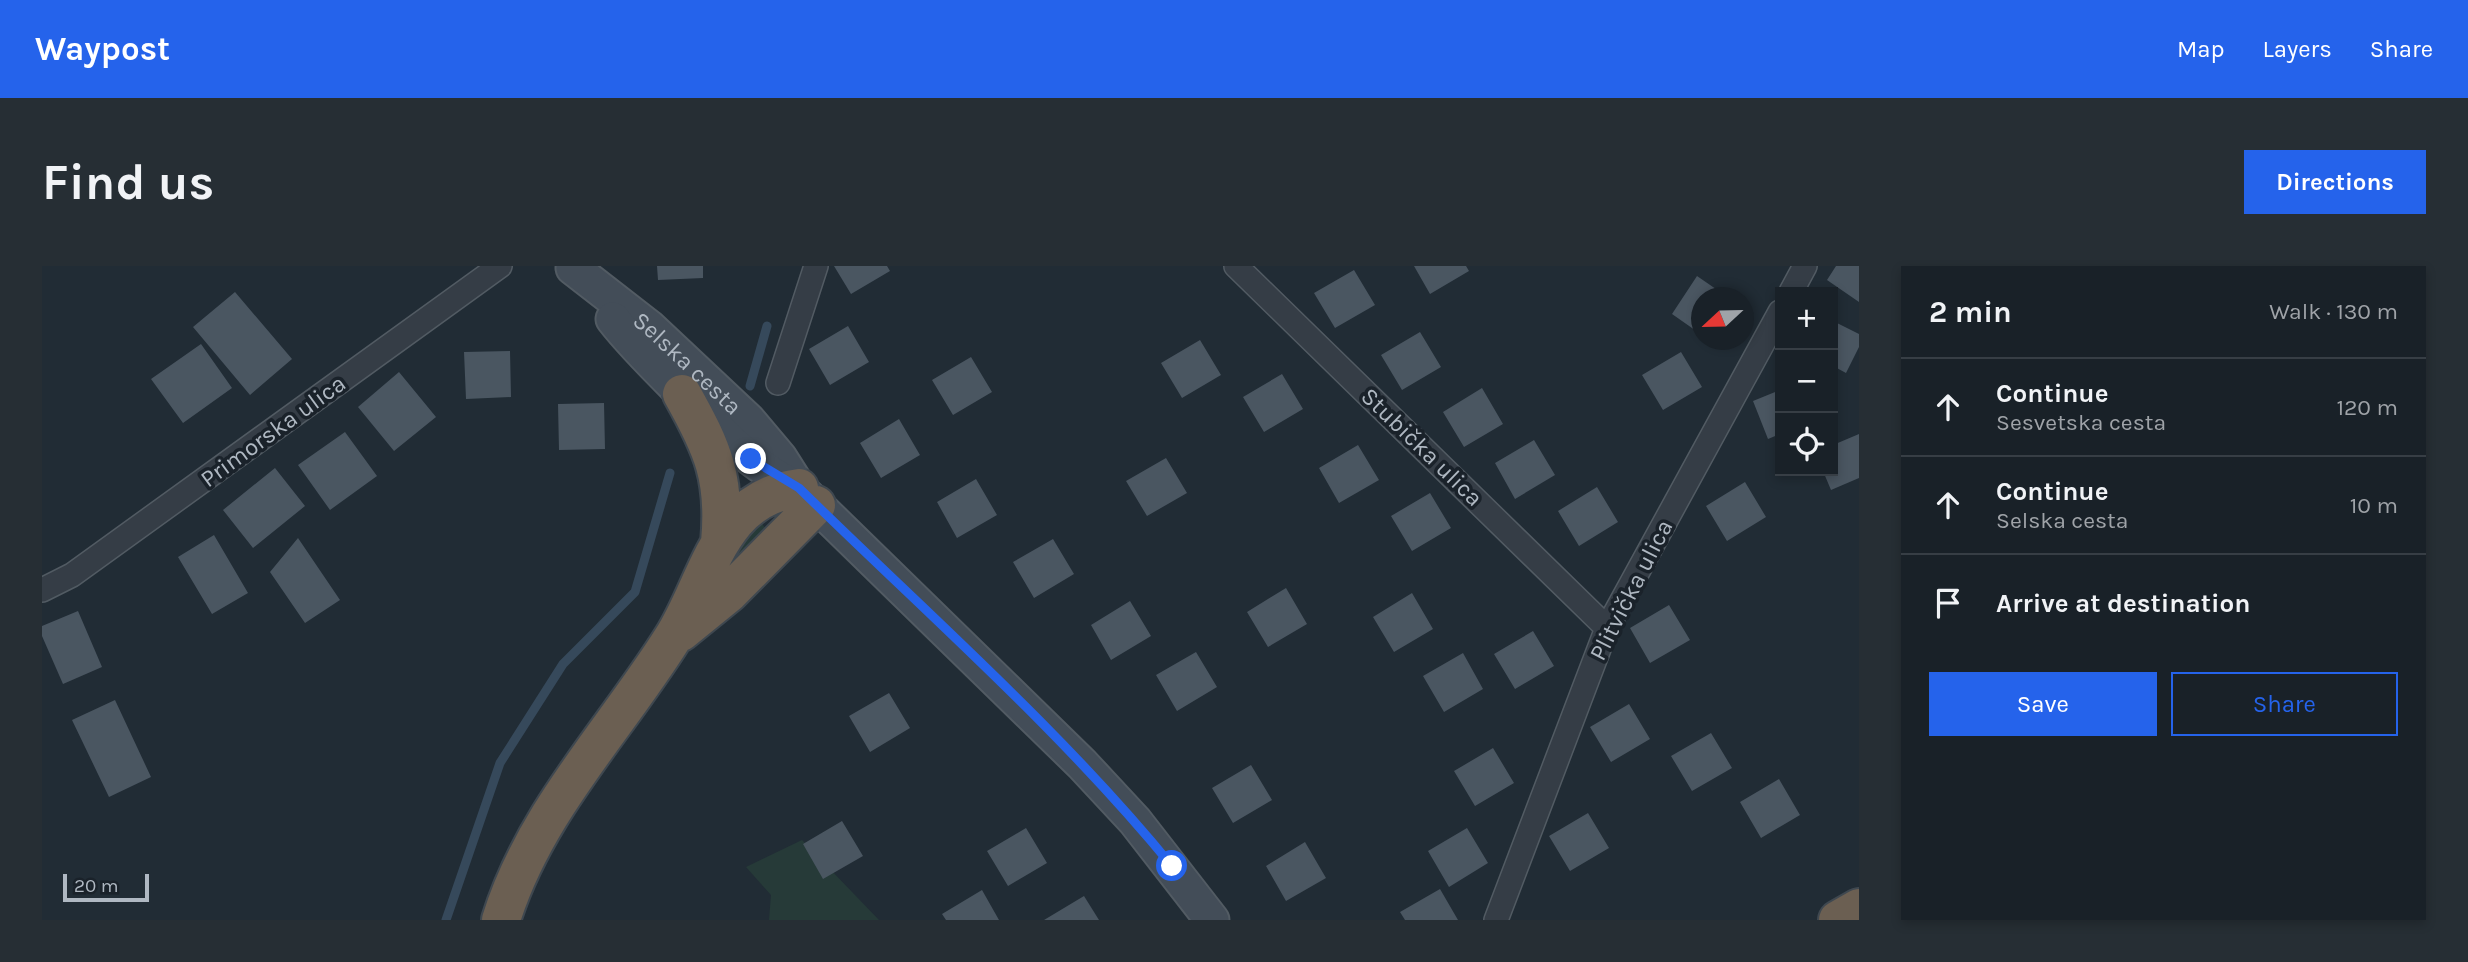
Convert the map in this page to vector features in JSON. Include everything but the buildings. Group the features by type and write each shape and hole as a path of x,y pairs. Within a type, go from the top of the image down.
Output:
{"highway":[{"path":"682,394 699,424 718,474 723,513 720,543"},
{"path":"501,920 527,858 576,773 674,637 720,543 734,523 755,503 769,495 807,497"},
{"path":"674,637 729,593 807,497"},
{"path":"1838,920 1859,908"}],"main road":[{"name":"Selska cesta","path":"572,267 619,327 682,394 746,455 807,497"},
{"name":"Selska cesta","path":"572,267 649,327 748,420 774,450 807,497"},
{"path":"807,497 1082,764 1135,821 1212,920"}],"street":[{"name":"Primorska ulica","path":"42,590 72,575 500,266"},
{"path":"778,383 816,266"},
{"name":"Stubička ulica","path":"1236,266 1607,628"},
{"path":"1794,287 1805,266"},
{"name":"Plitvička ulica","path":"1496,920 1607,628 1775,321"}],"green space":[{"path":"757,517 766,529 722,569"},
{"path":"802,840 879,920 769,920 771,895 746,867"}],"waterway":[{"path":"750,386 767,326"},
{"path":"446,920 500,763 563,664 635,592 670,473"}],"route":[{"path":"751,459 799,488 1082,764 1172,866"}]}
